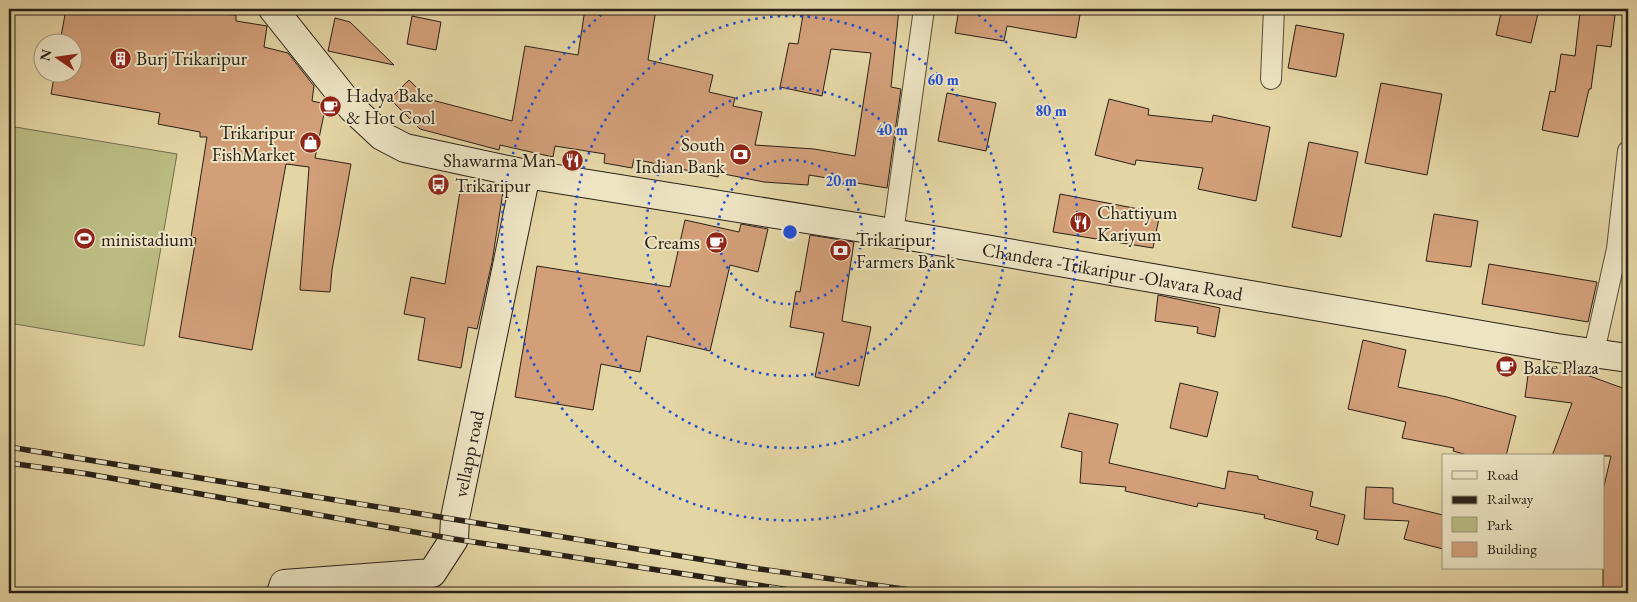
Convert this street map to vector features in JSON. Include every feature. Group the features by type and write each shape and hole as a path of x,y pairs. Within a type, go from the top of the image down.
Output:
{"main road":[{"name":"Chandera -Trikaripur -Olavara Road","path":"273,9 352,108 382,136 405,148 526,174 893,233 1557,348 1628,358"},
{"name":"vellapp road","path":"281,593 284,584 432,573 454,539 455,518 526,174"}],"street":[{"path":"893,233 924,9"},
{"path":"1271,79 1274,9"},
{"path":"1594,352 1617,249 1628,152"}],"green space":[{"name":"ministadium","path":"9,126 177,154 144,346 9,323"}],"building":[{"path":"66,9 207,9 207,13 236,15 236,21 267,26 264,47 288,53 314,86 312,101 326,104 315,158 351,164 332,270 330,292 300,290 309,167 286,164 252,350 179,337 196,238 191,237 207,137 200,137 200,132 158,124 160,113 51,94 53,82 82,82 82,32 62,32"},
{"path":"585,9 656,9 648,60 713,75 709,92 735,98 733,106 762,112 755,145 814,149 855,156 871,53 831,49 822,96 780,87 789,43 798,44 804,9 899,9 891,87 901,89 887,188 809,175 808,185 764,182 719,173 718,177 634,159 632,168 604,163 605,154 555,146 553,157 500,145 499,150 420,129 390,99 409,80 428,99 512,121 525,46 578,55"},
{"path":"959,9 1081,9 1076,38 1007,26 1004,41 955,33"},
{"path":"1502,9 1539,9 1531,43 1496,35"},
{"path":"1580,12 1615,15 1611,47 1597,45 1591,89 1589,89 1578,137 1542,130 1550,91 1555,92 1561,54 1575,56"},
{"path":"412,16 441,22 436,50 407,44"},
{"path":"335,18 350,22 394,65 328,51"},
{"path":"1296,25 1344,34 1336,77 1288,68"},
{"path":"1381,83 1442,94 1427,175 1365,163"},
{"path":"947,93 996,103 986,151 938,141"},
{"path":"1109,99 1149,109 1148,115 1212,122 1213,115 1270,127 1256,201 1198,189 1203,168 1136,160 1135,165 1095,155"},
{"path":"1309,142 1358,152 1341,237 1292,227"},
{"path":"461,185 503,192 492,262 477,329 468,327 461,368 418,360 425,318 404,314 411,277 445,284"},
{"path":"1060,194 1160,213 1153,248 1053,232"},
{"path":"1434,214 1478,221 1471,267 1426,261"},
{"path":"685,220 739,232 741,224 768,229 758,272 730,265 710,351 647,336 640,372 601,364 593,410 515,397 537,266 670,287"},
{"path":"810,235 854,242 842,321 871,327 859,386 815,377 824,333 790,327 796,291 800,292"},
{"path":"1489,264 1597,282 1588,322 1482,304"},
{"path":"1158,295 1220,308 1215,337 1197,333 1198,327 1155,321"},
{"path":"1363,340 1406,350 1398,387 1447,397 1516,416 1506,454 1464,454 1453,451 1454,448 1402,438 1406,422 1348,409"},
{"path":"1529,368 1569,374 1570,369 1628,390 1628,574 1624,593 1603,593 1604,486 1611,456 1604,456 1604,454 1553,454 1572,403 1525,397"},
{"path":"1180,383 1218,392 1207,437 1170,428"},
{"path":"1069,413 1118,424 1109,463 1225,489 1228,471 1258,476 1258,479 1313,492 1310,506 1345,515 1338,545 1316,539 1318,531 1264,518 1265,515 1198,503 1197,507 1125,491 1126,487 1080,483 1082,452 1061,447"},
{"path":"1366,487 1393,488 1393,503 1442,515 1442,549 1404,539 1409,521 1364,519"}],"railway":[{"path":"9,447 760,569 932,593"},
{"path":"9,463 88,474 454,539 809,593"}],"place":[{"name":"Burj Trikaripur","path":"120,58"},
{"name":"Hadya Bake & Hot Cool","path":"330,106"},
{"name":"Trikaripur FishMarket","path":"311,143"},
{"name":"South Indian Bank","path":"741,155"},
{"name":"Shawarma Man","path":"572,160"},
{"name":"Trikaripur","path":"439,185"},
{"name":"Chattiyum Kariyum","path":"1081,223"},
{"name":"ministadium","path":"85,239"},
{"name":"Creams","path":"716,242"},
{"name":"Trikaripur Farmers Bank","path":"840,250"},
{"name":"Bake Plaza","path":"1507,367"}]}
